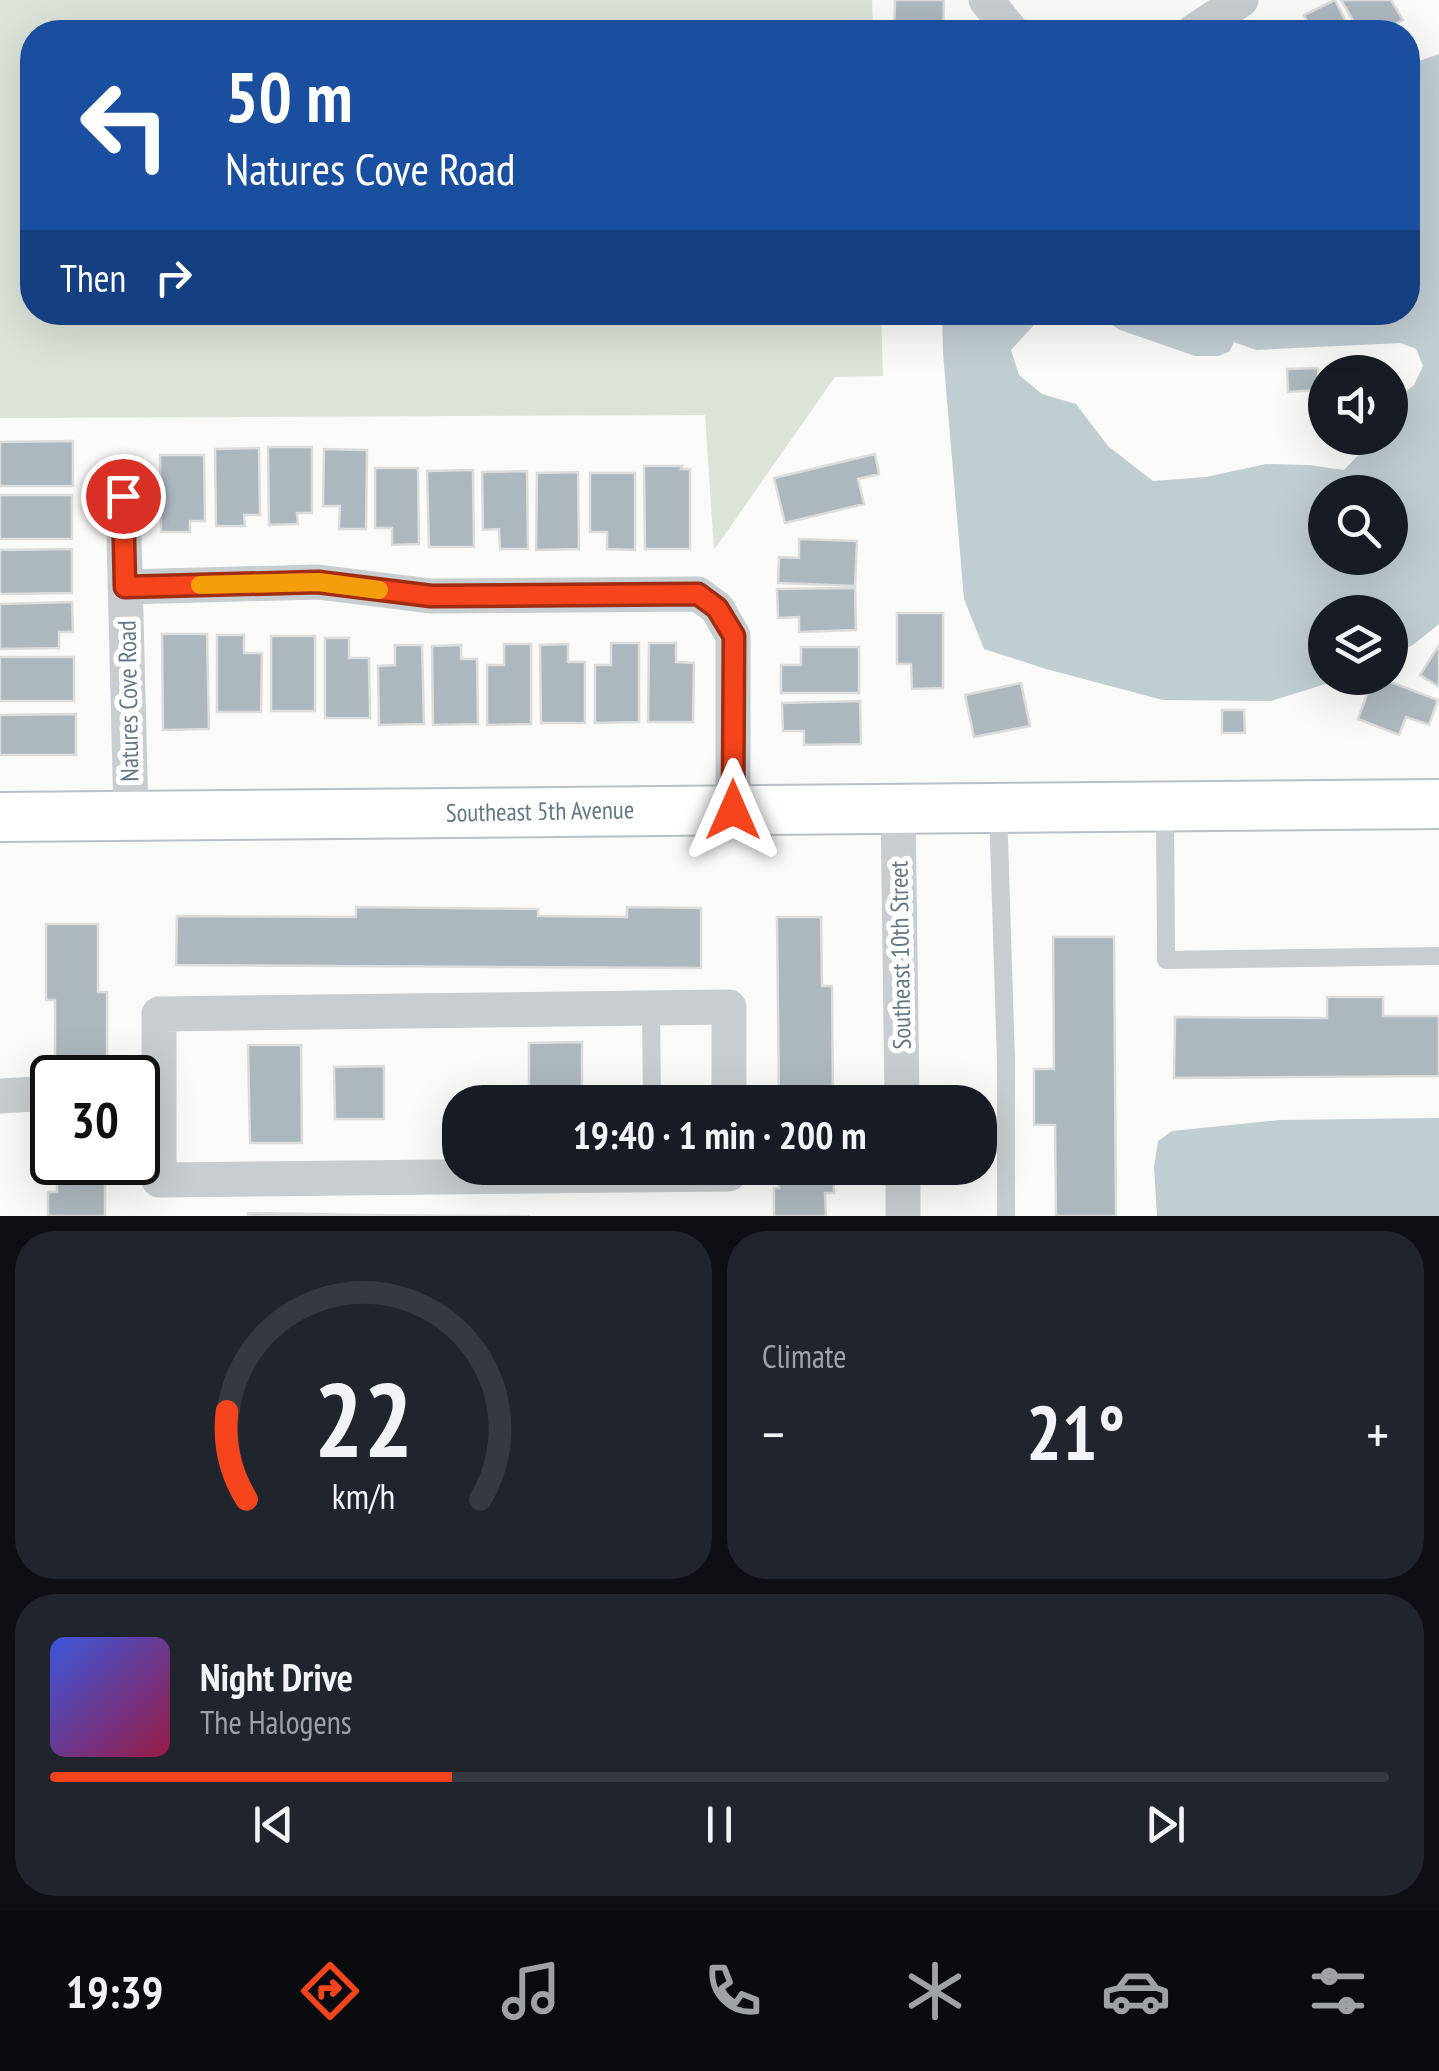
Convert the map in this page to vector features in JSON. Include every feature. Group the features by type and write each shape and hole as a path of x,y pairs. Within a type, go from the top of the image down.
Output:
{"street":[{"path":"986,0 1002,20"},
{"path":"1211,20 1240,0"},
{"name":"Natures Cove Road","path":"123,496 131,815"},
{"name":"Natures Cove Road","path":"125,587 318,582 431,596 698,594 717,608 734,636 733,810"},
{"name":"Southeast 5th Avenue","path":"0,817 1439,804"},
{"name":"Southeast 10th Street","path":"898,808 902,1085"},
{"path":"154,1055 159,1014 729,1008 729,1085"},
{"path":"0,1096 30,1095"},
{"path":"160,1180 442,1175"},
{"path":"902,1185 903,1216"}],"lane":[{"path":"1166,806 1166,960 1439,956"},
{"path":"998,807 1006,1062 1006,1216"},
{"path":"651,1008 652,1085"}],"shaded area":[{"path":"0,0 872,0 873,20 20,20 20,325 881,325 883,376 835,377 714,550 705,415 0,418"},
{"path":"1439,54 1439,624 1408,647 1408,595 1308,595 1308,690 1271,701 1163,700 984,649 964,599 942,325 1034,325 1011,350 1019,375 1042,394 1076,404 1108,446 1153,481 1206,477 1266,464 1344,470 1358,455 1408,455 1408,390 1423,366 1416,349 1400,343 1256,350 1234,342 1229,352 1218,356 1195,356 1112,325 1420,325 1420,61"},
{"path":"1439,1118 1439,1216 1157,1216 1154,1167 1158,1141 1172,1131 1279,1120"}],"building":[{"path":"895,0 944,0 943,20 894,20"},
{"path":"1335,0 1345,20 1307,20 1304,15"},
{"path":"1341,0 1391,0 1403,20 1353,20"},
{"path":"1308,368 1308,391 1288,392 1287,369"},
{"path":"73,441 73,486 0,486 0,442"},
{"path":"268,447 312,447 312,513 297,513 298,524 269,525"},
{"path":"259,448 260,515 244,515 245,526 216,526 215,449"},
{"path":"324,449 367,450 366,529 339,529 340,506 323,506"},
{"path":"875,454 879,474 858,479 864,504 785,523 774,478"},
{"path":"160,455 204,455 205,521 190,521 190,532 161,532"},
{"path":"644,466 690,469 690,549 645,549"},
{"path":"375,468 418,468 419,544 392,545 392,528 375,528"},
{"path":"473,470 474,547 429,547 427,471"},
{"path":"527,471 528,549 500,549 499,529 483,530 482,472"},
{"path":"578,472 579,549 536,550 537,473"},
{"path":"590,473 635,473 635,550 607,549 607,532 590,532"},
{"path":"0,495 72,495 72,539 0,539"},
{"path":"799,539 857,541 855,586 778,583 779,557 799,558"},
{"path":"72,549 72,593 0,594 0,550"},
{"path":"855,588 856,630 799,632 799,617 778,618 777,589"},
{"path":"72,602 73,632 59,632 59,648 0,649 0,604"},
{"path":"897,613 943,613 943,688 912,689 911,664 897,664"},
{"path":"162,634 207,634 209,729 163,730"},
{"path":"217,635 244,635 244,653 262,653 261,712 217,712"},
{"path":"271,636 315,636 315,711 271,711"},
{"path":"325,638 349,638 349,658 369,658 370,718 325,718"},
{"path":"611,643 639,643 639,722 595,723 595,665 611,665"},
{"path":"649,643 676,643 676,662 694,663 693,722 648,722"},
{"path":"504,644 531,644 531,724 487,725 487,665 504,665"},
{"path":"568,644 568,662 585,662 585,723 541,723 540,645"},
{"path":"395,645 422,645 424,724 379,725 378,666 395,665"},
{"path":"461,645 461,659 477,659 478,724 433,725 432,646"},
{"path":"1439,645 1439,687 1420,675"},
{"path":"801,647 859,647 859,693 781,693 781,665 801,665"},
{"path":"0,657 74,657 74,701 0,701"},
{"path":"1021,683 1030,726 974,737 965,695"},
{"path":"1408,689 1438,700 1429,725 1406,717 1399,735 1358,719 1367,695 1408,695"},
{"path":"860,701 861,744 804,745 804,731 783,731 782,703"},
{"path":"1222,710 1244,710 1245,733 1222,733"},
{"path":"76,714 76,755 0,755 0,715"},
{"path":"356,907 538,909 538,916 627,917 627,907 701,908 701,968 176,965 177,916 356,917"},
{"path":"777,917 821,917 822,986 832,986 833,1085 779,1085"},
{"path":"46,924 98,924 98,992 107,992 107,1055 55,1055 55,1000 46,1000"},
{"path":"1053,937 1114,937 1116,1216 1056,1216 1055,1125 1034,1125 1034,1069 1054,1069"},
{"path":"1327,997 1383,997 1383,1016 1439,1016 1439,1076 1174,1078 1175,1017 1327,1018"},
{"path":"582,1042 582,1085 529,1085 529,1043"},
{"path":"248,1045 301,1045 302,1143 250,1143"},
{"path":"384,1066 384,1119 335,1119 334,1067"},
{"path":"57,1185 105,1185 105,1216 48,1216 48,1192 57,1192"},
{"path":"834,1185 834,1193 825,1193 826,1216 774,1216 774,1188"},
{"path":"368,1215 530,1216 248,1216"}],"slow traffic":[{"path":"200,585 318,582 379,590"}],"route":[{"path":"123,496 125,587 318,582 431,596 698,594 717,608 734,636 733,810"}]}
